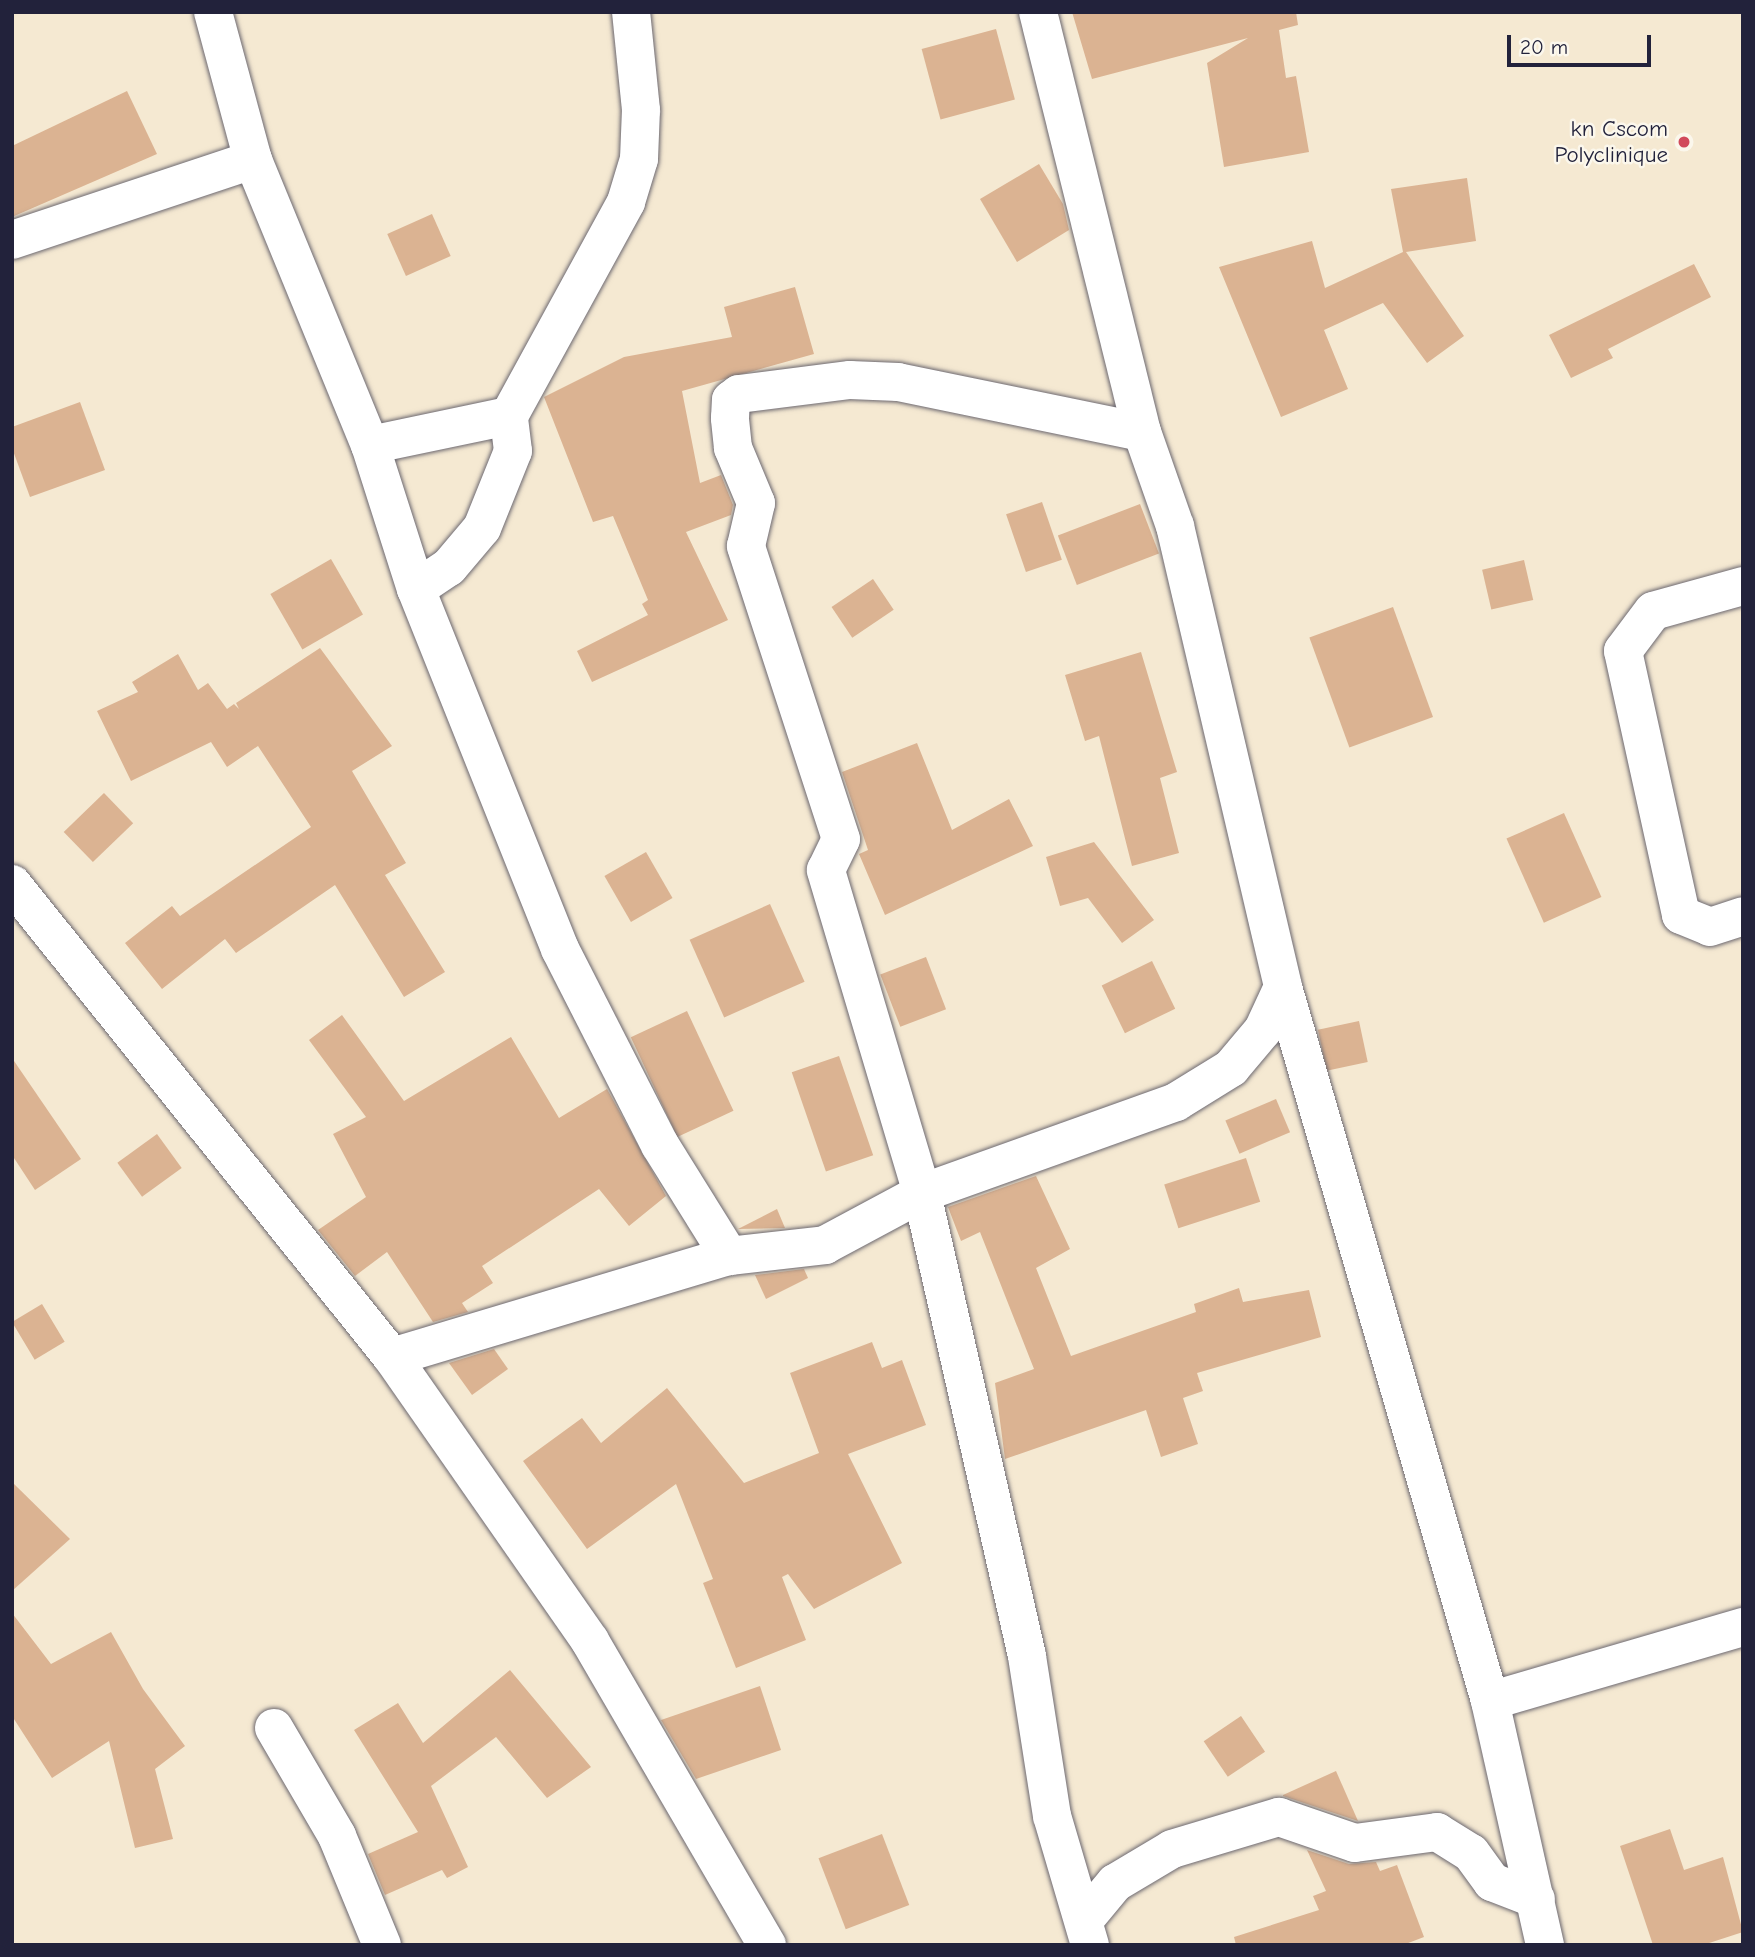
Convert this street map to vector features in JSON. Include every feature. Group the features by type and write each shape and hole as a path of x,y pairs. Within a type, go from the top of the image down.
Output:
{"street":[{"path":"213,12 253,160 370,445 416,589 560,949 660,1145 729,1256"},
{"path":"416,589 449,566 482,528 513,452 509,416 626,202 639,159 641,110 631,12"},
{"path":"1038,12 1142,432 1175,526 1283,987 1490,1701 1545,1945"},
{"path":"12,240 253,160"},
{"path":"1087,1938 1052,1816 1027,1656 922,1193 826,870 841,839 746,546 756,503 733,447 731,400 810,383 898,382 1142,432"},
{"path":"370,445 509,416"},
{"path":"1743,586 1653,611 1623,651 1681,915 1710,928 1743,916"},
{"path":"12,884 392,1357 590,1641 757,1942"},
{"path":"392,1357 729,1256 825,1245 922,1193 1176,1102 1210,1084 1263,1030 1283,987"},
{"path":"1490,1701 1743,1627"},
{"path":"274,1728 338,1836 382,1945"},
{"path":"1087,1938 1115,1883 1172,1849 1279,1817 1355,1843 1437,1832 1471,1853 1492,1882 1536,1899"}],"building":[{"path":"1072,12 1296,12 1298,25 1279,30 1286,78 1296,76 1309,152 1224,167 1207,63 1248,38 1092,79"},
{"path":"996,29 1015,100 941,119 922,49"},
{"path":"127,91 157,154 12,217 12,146"},
{"path":"1039,164 1063,204 1069,230 1017,262 980,199"},
{"path":"1467,178 1476,241 1406,252 1464,336 1427,363 1383,303 1324,330 1348,389 1281,417 1219,267 1312,241 1325,288 1403,252 1391,189"},
{"path":"432,214 451,256 406,276 387,234"},
{"path":"1694,264 1711,297 1608,349 1613,358 1571,378 1549,335"},
{"path":"795,287 814,354 682,391 700,483 721,475 733,505 731,515 686,532 728,620 592,682 577,651 648,615 642,604 648,600 613,516 593,522 544,397 624,357 732,337 724,307"},
{"path":"80,402 105,470 30,497 12,448 12,427"},
{"path":"1042,502 1062,560 1026,572 1006,514"},
{"path":"1140,504 1159,553 1077,585 1058,536"},
{"path":"331,559 363,614 302,649 270,594"},
{"path":"1524,560 1533,600 1491,610 1482,570"},
{"path":"873,579 894,610 852,638 832,607"},
{"path":"1393,607 1433,717 1349,747 1309,637"},
{"path":"320,648 392,746 352,771 406,863 385,875 445,972 404,997 335,885 236,953 225,939 162,989 125,943 172,906 180,916 311,827 258,746 227,767 211,742 131,781 97,711 138,692 132,682 178,654 198,690 208,683 227,709 234,704 239,709 236,703"},
{"path":"1141,652 1177,772 1160,778 1179,853 1132,866 1099,736 1085,741 1065,675"},
{"path":"917,743 952,830 1009,799 1033,846 885,915 859,854 868,850 842,772"},
{"path":"104,793 133,823 93,862 64,832"},
{"path":"1564,813 1601,897 1544,923 1506,839"},
{"path":"1094,842 1154,920 1122,943 1088,898 1060,906 1046,857"},
{"path":"646,852 672,898 631,922 604,876"},
{"path":"770,904 805,982 724,1017 690,940"},
{"path":"926,957 946,1009 900,1027 880,975"},
{"path":"1152,961 1175,1009 1125,1033 1102,986"},
{"path":"687,1011 733,1111 677,1137 631,1037"},
{"path":"342,1015 404,1101 511,1037 559,1118 607,1089 666,1196 629,1226 599,1189 482,1266 493,1283 462,1303 468,1312 433,1322 387,1252 355,1276 318,1230 366,1197 333,1134 366,1117 309,1040"},
{"path":"1359,1021 1368,1062 1327,1071 1318,1030"},
{"path":"839,1056 873,1155 826,1172 792,1072"},
{"path":"12,1058 81,1159 35,1190 12,1155"},
{"path":"1276,1099 1290,1132 1239,1154 1225,1120"},
{"path":"157,1134 182,1168 142,1197 117,1163"},
{"path":"1246,1158 1260,1202 1178,1228 1164,1185"},
{"path":"1036,1176 1070,1249 1036,1268 1071,1356 1196,1312 1194,1304 1239,1288 1243,1302 1309,1290 1321,1337 1197,1373 1203,1391 1183,1398 1198,1444 1161,1457 1146,1410 1005,1459 995,1383 1034,1369 980,1232 961,1241 948,1207"},
{"path":"777,1209 785,1228 738,1229"},
{"path":"804,1269 808,1278 766,1299 755,1275"},
{"path":"42,1304 65,1342 35,1360 12,1322"},
{"path":"872,1342 882,1368 902,1360 926,1425 848,1454 902,1563 814,1609 788,1574 782,1577 806,1640 736,1668 703,1583 713,1579 676,1484 587,1549 523,1461 582,1418 601,1443 667,1388 744,1483 819,1453 790,1373"},
{"path":"494,1349 508,1369 472,1395 449,1363"},
{"path":"12,1482 70,1539 12,1591"},
{"path":"12,1613 51,1664 111,1632 143,1689 185,1746 155,1769 173,1839 135,1848 109,1741 52,1778 12,1716"},
{"path":"510,1670 591,1767 547,1798 496,1737 431,1786 468,1867 447,1878 442,1870 385,1895 368,1854 418,1832 354,1730 398,1703 423,1743"},
{"path":"760,1686 781,1750 696,1779 661,1720"},
{"path":"1241,1716 1265,1752 1228,1777 1204,1741"},
{"path":"1336,1771 1358,1821 1283,1796 1283,1795"},
{"path":"1670,1829 1684,1870 1723,1857 1743,1932 1703,1945 1653,1945 1620,1846"},
{"path":"882,1834 909,1905 846,1929 819,1858"},
{"path":"1307,1850 1349,1864 1376,1862 1380,1871 1397,1865 1424,1937 1403,1945 1236,1945 1234,1937 1319,1910 1313,1896 1326,1891"}],"place":[{"name":"kn Cscom Polyclinique","path":"1684,142"}]}
